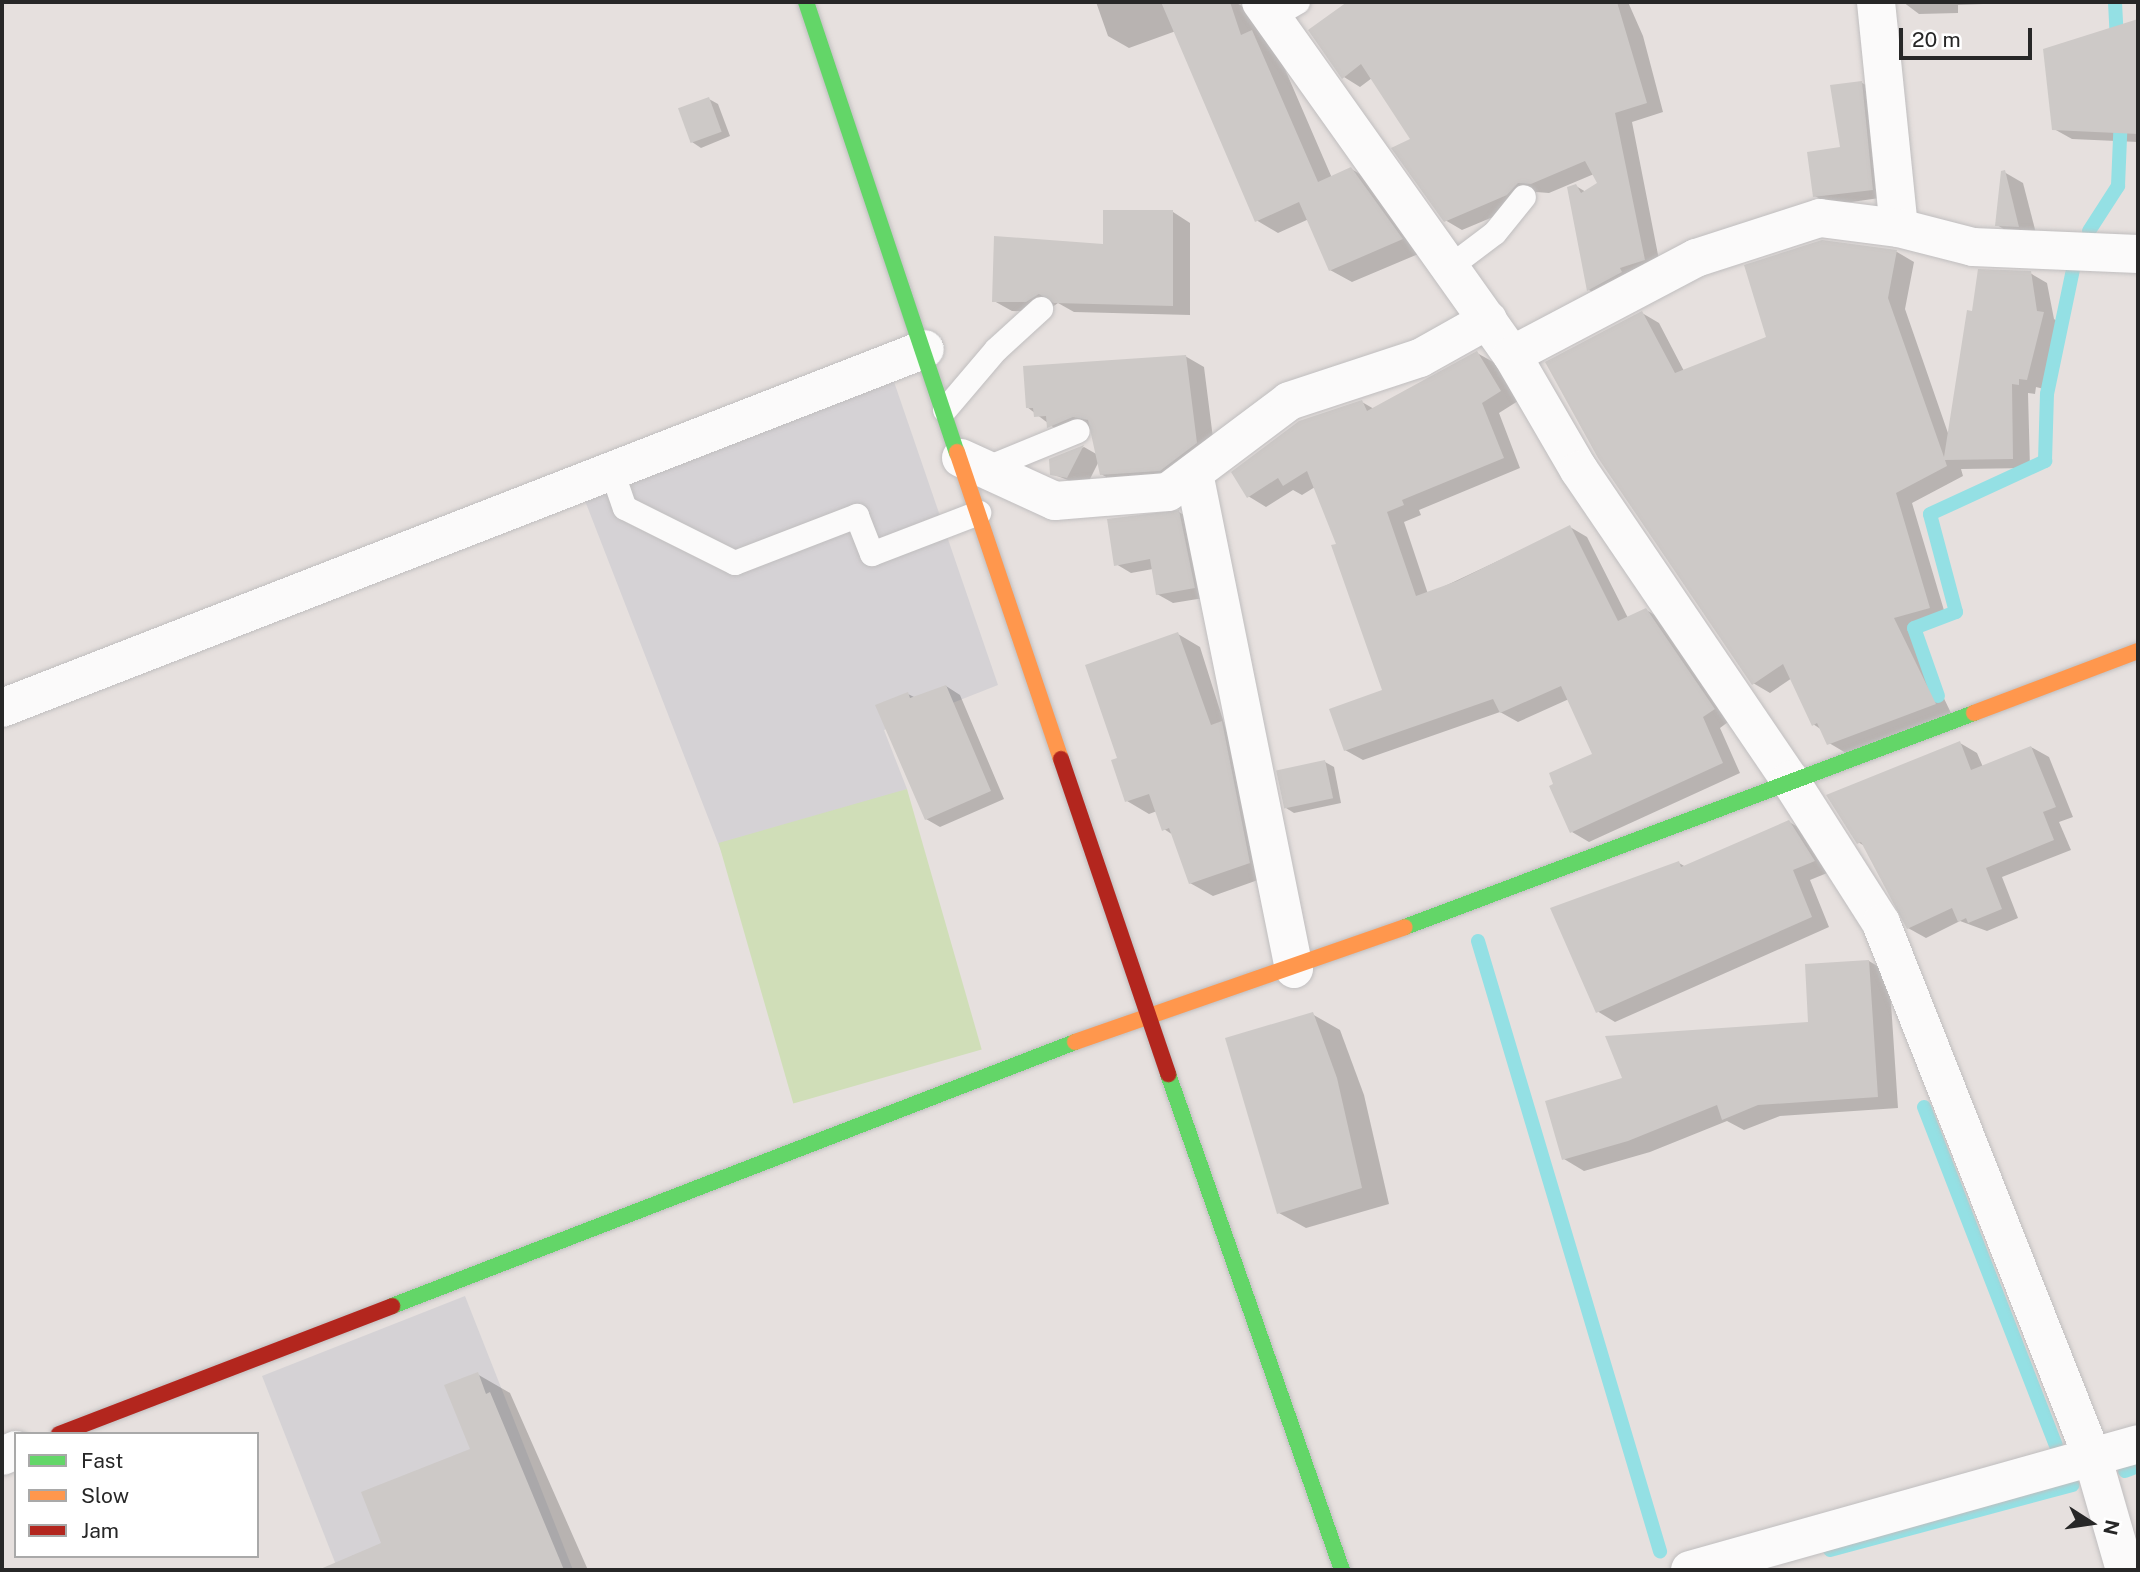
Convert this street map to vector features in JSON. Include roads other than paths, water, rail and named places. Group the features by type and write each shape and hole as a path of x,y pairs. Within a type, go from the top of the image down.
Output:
{"street":[{"path":"807,2 945,410 973,464 979,513 1147,1014 1342,1570"},
{"path":"1876,2 1899,228"},
{"path":"1277,7 1450,267 1512,355 1578,470 1790,780 1881,923 2093,1459 2125,1570"},
{"path":"1512,355 1653,278 1709,254 1820,218 1899,228 1973,247 2138,254"},
{"path":"973,464 1055,501 1168,492 1289,401 1420,358 1488,320"},
{"path":"2,708 925,349"},
{"path":"1194,473 1294,969"},
{"path":"64,1432 1147,1014 1294,969 2138,651"},
{"path":"1690,1570 2093,1459 2138,1444"}],"lane":[{"path":"1450,267 1495,233 1524,197"},
{"path":"945,410 996,350 1041,309"},
{"path":"973,464 1078,431"},
{"path":"612,471 625,508 735,563 857,516 872,554 979,513"}],"waterway":[{"path":"2115,2 2117,42"},
{"path":"2089,231 2118,186 2121,115"},
{"path":"1938,696 1914,628 1956,612 1930,514 2045,461 2047,394 2073,270"},
{"path":"1478,941 1660,1551"},
{"path":"1924,1107 2056,1445"},
{"path":"2125,1471 2138,1466"},
{"path":"1830,1550 2072,1485"}]}
